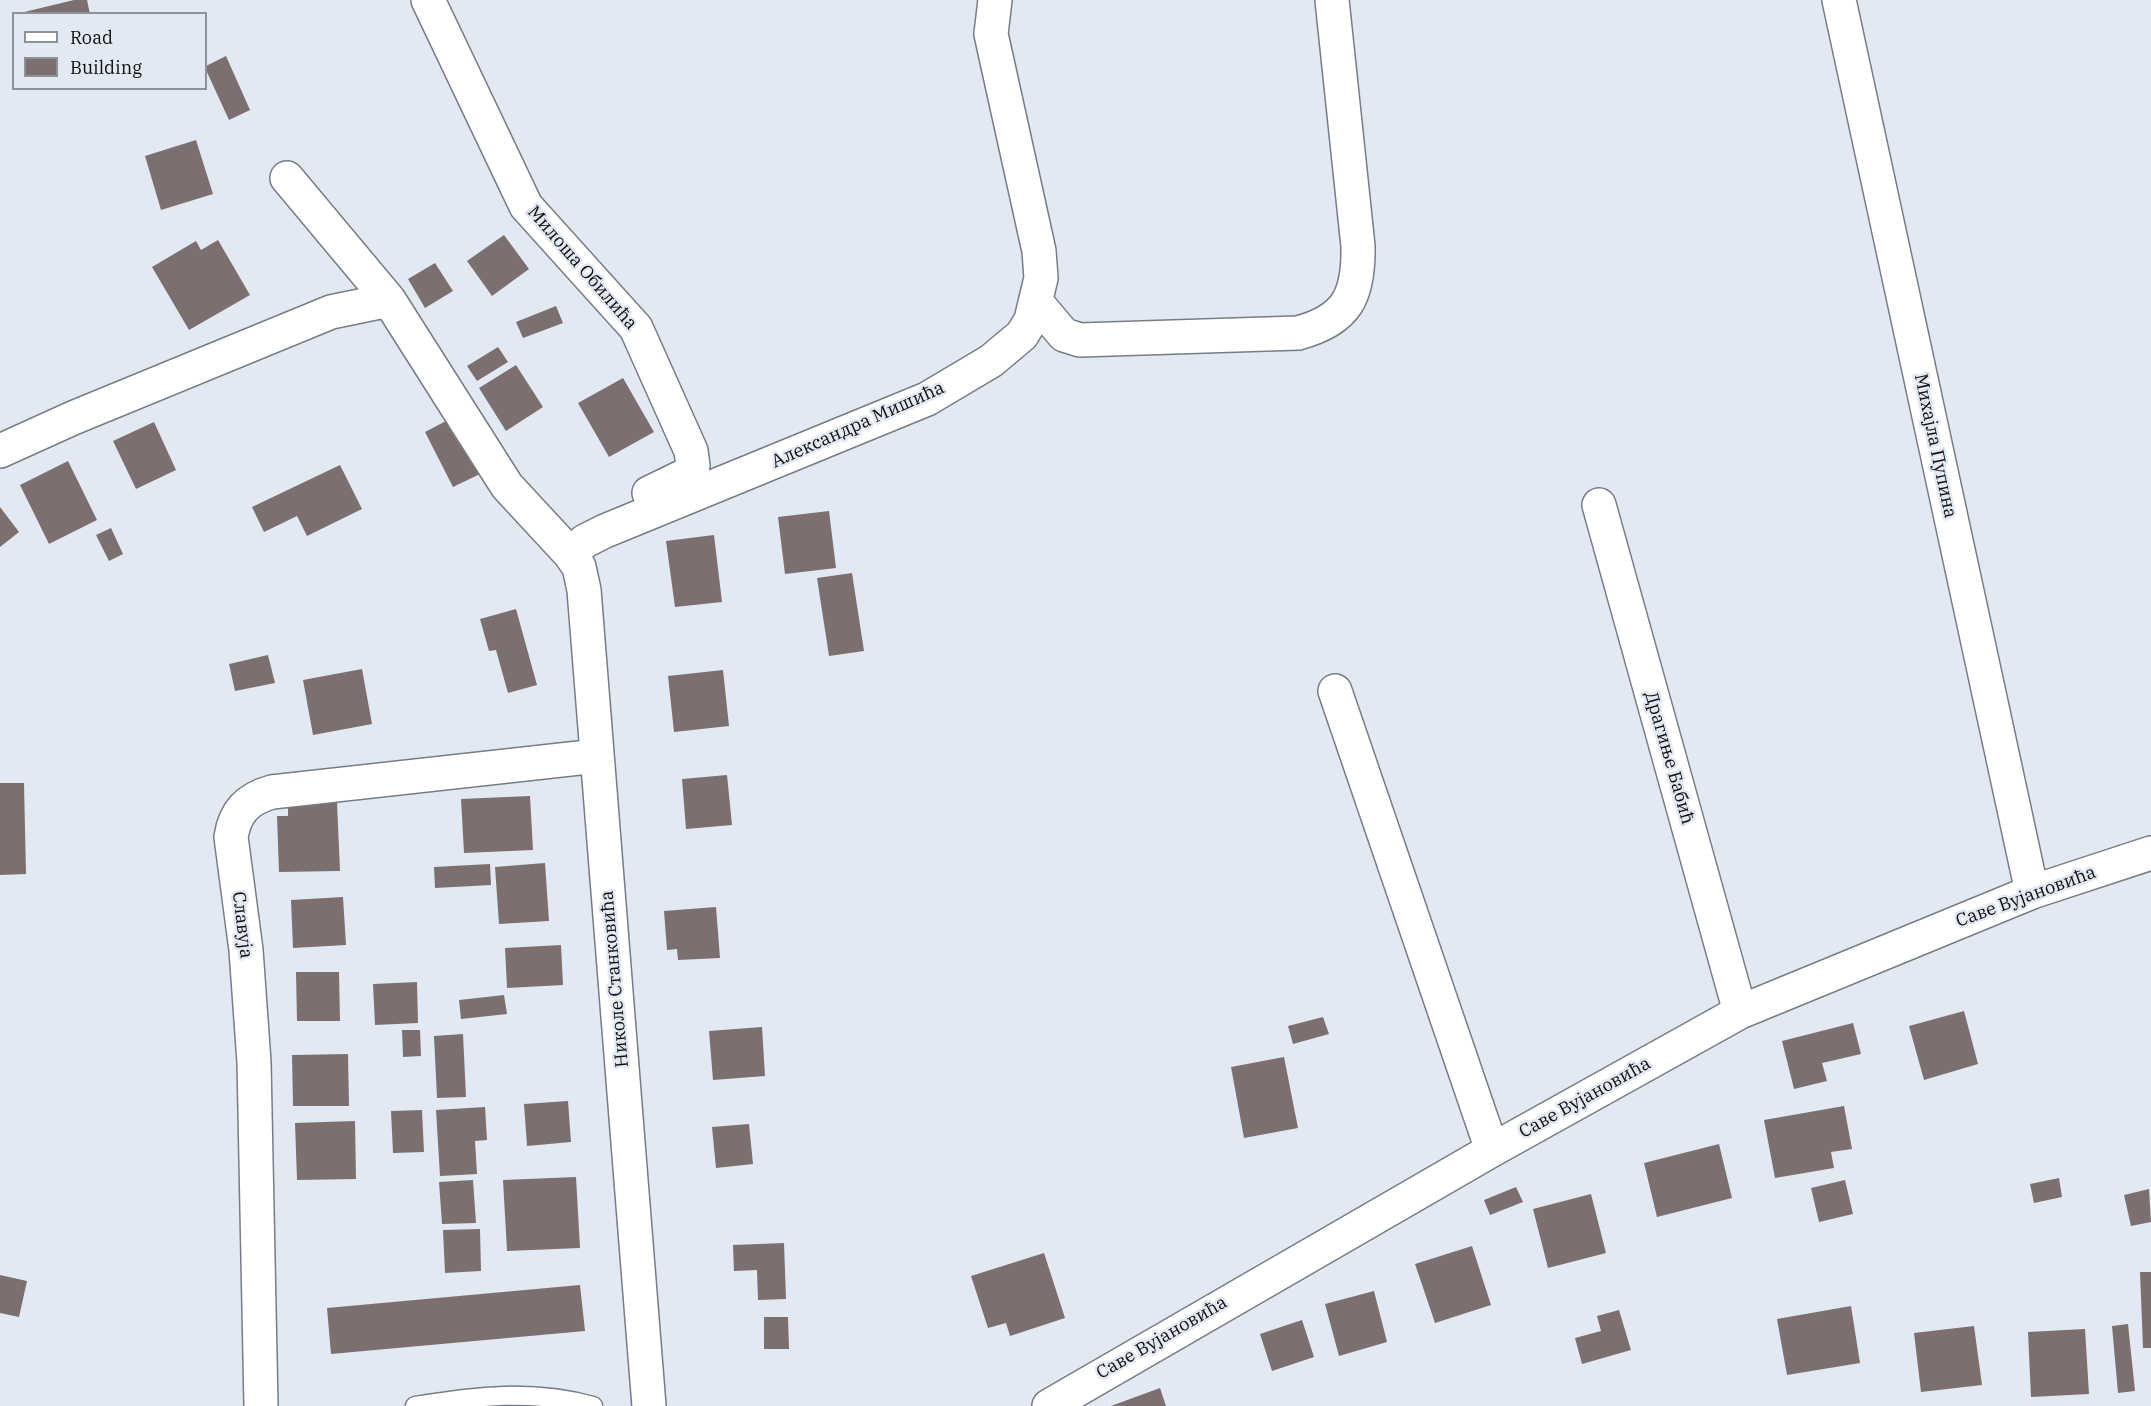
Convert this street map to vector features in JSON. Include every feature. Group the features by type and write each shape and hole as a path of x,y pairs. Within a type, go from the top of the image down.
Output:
{"street":[{"name":"Милоша Обилића","path":"428,0 526,206 636,328 692,451 693,466 688,474 606,515 605,531"},
{"name":"Александра Мишића","path":"570,554 585,541 605,531 927,399 991,361 1022,335 1037,303 1041,278 1039,251 991,34 995,0"},
{"path":"1037,303 1064,335 1080,340 1298,333 1323,326 1336,315 1347,303 1355,283 1358,273 1358,255 1332,0"},
{"name":"Михајла Пупина","path":"1839,0 2032,892"},
{"name":"Николе Станковића","path":"287,178 389,300 507,486 570,554 579,567 584,590 649,1406"},
{"path":"0,452 72,418 331,312 389,300"},
{"name":"Драгиње Бабић","path":"1599,505 1740,1012"},
{"path":"1335,691 1492,1150"},
{"name":"Славуја","path":"261,1406 254,1062 246,950 231,837 233,822 241,809 255,797 272,792 597,756"},
{"name":"Саве Вујановића","path":"1049,1406 1492,1150 1740,1012 2032,892 2151,853"}],"lane":[{"path":"415,1406 484,1395 553,1397 593,1406"}],"building":[{"path":"74,0 87,0 90,12 24,12"},
{"path":"226,56 250,110 229,120 207,72 207,66"},
{"path":"196,140 213,194 161,210 145,156"},
{"path":"504,235 529,269 492,296 467,261"},
{"path":"218,240 250,295 189,330 152,267 196,241 201,250"},
{"path":"435,263 453,291 425,308 408,279"},
{"path":"556,306 563,323 523,338 516,322"},
{"path":"498,347 508,362 477,381 467,366"},
{"path":"516,365 543,407 506,431 479,388"},
{"path":"623,378 654,432 609,457 578,403"},
{"path":"446,421 455,438 463,434 482,473 453,487 425,432"},
{"path":"154,422 176,470 136,489 113,441"},
{"path":"68,461 97,520 49,544 20,485"},
{"path":"340,465 362,509 307,536 297,516 264,532 252,507"},
{"path":"0,507 19,532 0,547"},
{"path":"829,511 836,568 785,574 778,517"},
{"path":"111,528 123,554 109,561 96,535"},
{"path":"714,535 722,602 675,607 666,541"},
{"path":"852,573 864,651 829,656 817,578"},
{"path":"516,609 537,685 508,693 496,650 489,651 480,619"},
{"path":"268,655 275,683 235,691 229,664"},
{"path":"362,669 372,724 313,735 303,680"},
{"path":"723,670 729,726 674,732 668,676"},
{"path":"727,775 732,825 686,829 682,779"},
{"path":"0,783 24,783 26,874 0,875"},
{"path":"530,796 533,850 464,853 461,799"},
{"path":"337,802 340,871 279,872 277,816 288,816 288,804"},
{"path":"545,863 549,921 499,924 495,867"},
{"path":"490,864 491,885 435,888 434,867"},
{"path":"343,897 346,945 293,948 291,900"},
{"path":"716,907 720,958 678,960 677,949 667,950 664,911"},
{"path":"561,945 563,985 507,988 505,948"},
{"path":"296,972 339,972 340,1021 297,1021"},
{"path":"417,982 418,1023 375,1025 373,984"},
{"path":"504,995 507,1014 461,1019 459,1000"},
{"path":"1964,1011 1978,1064 1924,1080 1909,1026"},
{"path":"1323,1017 1329,1034 1293,1044 1288,1026"},
{"path":"1853,1023 1861,1054 1822,1063 1827,1081 1794,1089 1782,1041"},
{"path":"762,1027 765,1076 713,1080 709,1031"},
{"path":"402,1030 420,1030 421,1056 403,1057"},
{"path":"463,1034 466,1097 437,1098 434,1036"},
{"path":"348,1054 349,1106 293,1106 292,1055"},
{"path":"1284,1057 1298,1128 1244,1138 1231,1067"},
{"path":"568,1101 571,1142 527,1146 524,1104"},
{"path":"1844,1106 1852,1149 1831,1152 1834,1168 1775,1178 1764,1120"},
{"path":"485,1107 487,1140 475,1141 477,1174 440,1176 436,1110"},
{"path":"422,1110 424,1152 393,1153 391,1111"},
{"path":"355,1121 356,1179 297,1180 295,1123"},
{"path":"749,1124 753,1164 716,1168 712,1127"},
{"path":"1719,1144 1732,1198 1657,1217 1644,1163"},
{"path":"576,1177 580,1248 507,1251 503,1180"},
{"path":"2059,1178 2062,1197 2034,1203 2030,1184"},
{"path":"473,1180 476,1223 442,1224 439,1182"},
{"path":"1845,1180 1853,1214 1819,1222 1811,1188"},
{"path":"1516,1187 1523,1202 1490,1215 1484,1200"},
{"path":"2149,1189 2151,1222 2131,1226 2124,1195"},
{"path":"1591,1194 1606,1253 1548,1268 1533,1209"},
{"path":"480,1229 481,1271 445,1273 443,1230"},
{"path":"784,1243 786,1299 758,1300 757,1270 734,1271 733,1245"},
{"path":"1472,1246 1491,1305 1435,1323 1415,1264"},
{"path":"1044,1253 1065,1318 1010,1336 1006,1323 988,1328 971,1276"},
{"path":"2140,1272 2151,1272 2151,1348 2143,1348"},
{"path":"0,1275 27,1281 19,1317 0,1313"},
{"path":"580,1285 585,1331 331,1354 327,1308"},
{"path":"1374,1291 1387,1342 1339,1356 1325,1304"},
{"path":"1851,1306 1860,1363 1787,1375 1777,1319"},
{"path":"1619,1310 1631,1350 1582,1364 1575,1338 1601,1331 1597,1316"},
{"path":"764,1317 788,1317 789,1349 764,1349"},
{"path":"1302,1320 1314,1357 1272,1371 1260,1334"},
{"path":"2128,1324 2135,1391 2118,1393 2112,1326"},
{"path":"1974,1326 1982,1385 1921,1392 1914,1333"},
{"path":"2085,1329 2089,1394 2031,1397 2028,1332"},
{"path":"1160,1388 1166,1406 1111,1406"}]}
